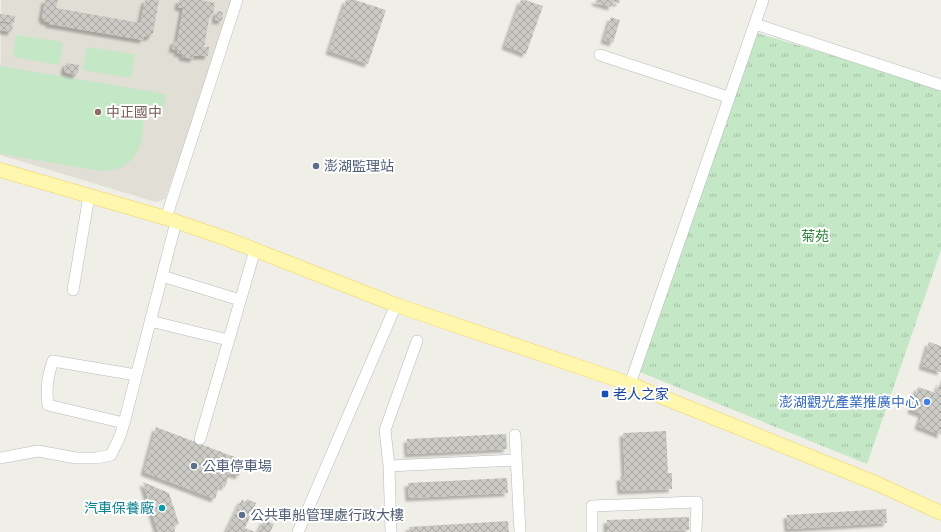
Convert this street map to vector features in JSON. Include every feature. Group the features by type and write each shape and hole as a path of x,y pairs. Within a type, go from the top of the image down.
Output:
{"main road":[{"path":"0,170 171,220 254,250 396,305 630,384 878,484 941,513"}],"street":[{"path":"0,458 38,451 76,458 97,458 111,455 124,423 162,276 171,220 237,0"},
{"path":"630,384 728,97 763,0"},
{"path":"755,24 941,85"},
{"path":"600,55 728,97"},
{"path":"73,290 89,196"},
{"path":"200,439 254,250"},
{"path":"162,276 240,300"},
{"path":"298,532 396,305"},
{"path":"150,321 228,340"},
{"path":"391,532 389,466 385,430 417,341"},
{"path":"124,423 48,405 47,396 50,367 53,361 136,375"},
{"path":"515,436 520,532"},
{"path":"389,466 516,460"},
{"path":"592,532 592,506 697,502 696,532"}],"shaded area":[{"name":"中正國中","path":"1,0 233,0 211,69 165,199 156,202 0,155"}],"green space":[{"name":"菊苑","path":"754,32 941,88 941,250 867,464 640,372"},
{"path":"16,35 63,42 59,65 13,57"},
{"path":"87,47 135,54 131,78 83,70"},
{"path":"0,66 166,94 164,108 140,103 143,128 140,146 131,160 122,167 116,169 101,171 2,154 0,153"}],"building":[{"path":"45,0 58,0 56,8 140,23 145,0 159,0 153,33 150,37 144,37 143,40 49,24 49,22 44,21 42,17"},
{"path":"179,0 201,0 215,3 213,14 210,14 204,47 209,47 208,56 194,56 193,59 182,57 183,54 177,53 178,50 172,49 174,41 177,41 183,8 178,7"},
{"path":"346,0 355,0 386,10 368,64 329,51"},
{"path":"521,0 543,6 526,54 505,46"},
{"path":"596,0 620,0 619,3 613,2 611,7 595,2"},
{"path":"217,11 223,12 222,21 215,20"},
{"path":"0,14 15,16 14,23 0,21"},
{"path":"611,17 620,20 613,43 604,40"},
{"path":"0,23 13,25 11,32 0,30"},
{"path":"66,63 79,65 78,73 75,75 64,71"},
{"name":"澎湖觀光產業推廣中心","path":"929,342 941,346 941,372 922,366"},
{"name":"澎湖觀光產業推廣中心","path":"941,380 941,435 918,426 922,414 911,410 918,387 936,393"},
{"name":"公車停車場","path":"156,427 245,461 239,476 230,473 225,487 220,485 215,499 144,472"},
{"path":"666,431 668,473 672,473 672,489 621,491 620,477 625,477 623,433"},
{"path":"506,434 507,449 408,454 407,439"},
{"path":"507,478 508,493 409,498 408,483"},
{"name":"汽車保養廠","path":"143,482 169,493 179,524 174,526 175,532 158,532"},
{"name":"公共車船管理處行政大樓","path":"242,499 245,502 247,499 256,503 245,528 255,532 226,532"},
{"path":"886,509 887,523 788,529 787,515"},
{"path":"689,517 689,530 607,532 607,520"},
{"name":"公共車船管理處行政大樓","path":"264,520 274,524 270,532 258,532"},
{"path":"508,521 509,532 410,532 409,527"}],"place":[{"name":"中正國中","path":"98,112"},
{"name":"澎湖監理站","path":"316,166"},
{"name":"老人之家","path":"605,394"},
{"name":"澎湖觀光產業推廣中心","path":"927,402"},
{"name":"公車停車場","path":"194,466"},
{"name":"汽車保養廠","path":"162,508"},
{"name":"公共車船管理處行政大樓","path":"242,515"}]}
